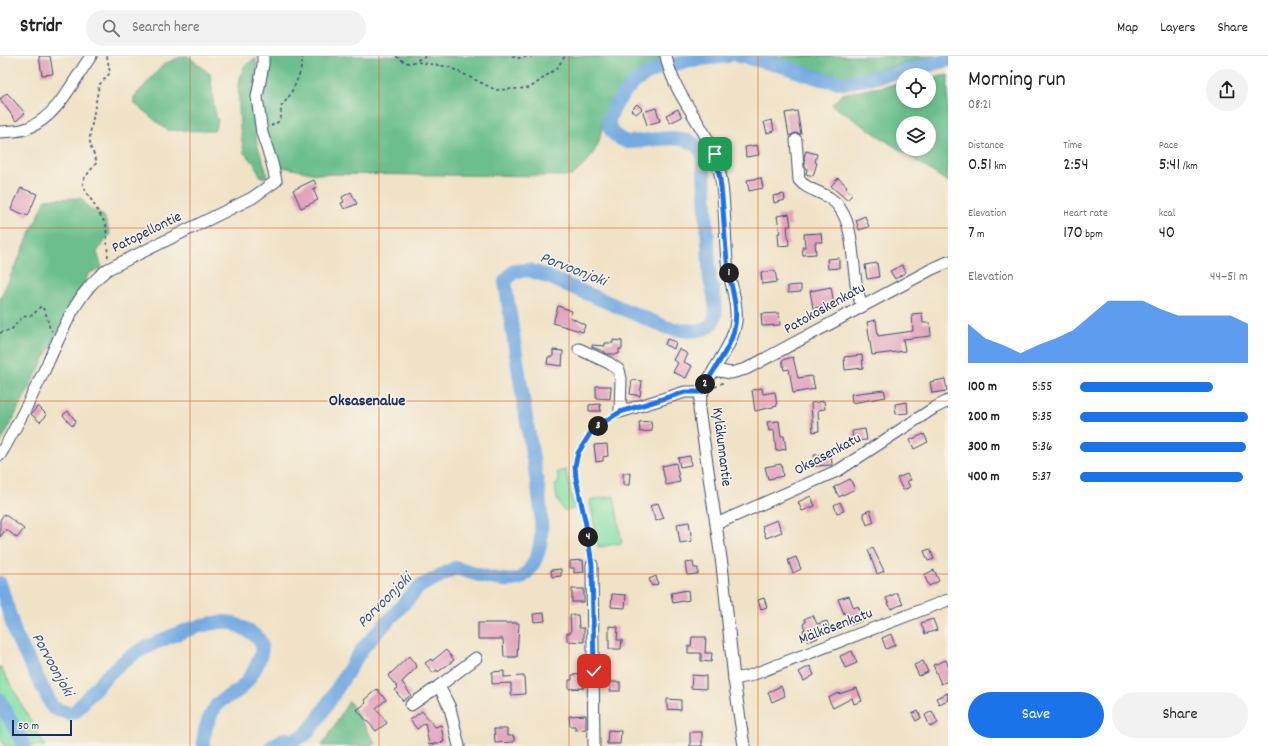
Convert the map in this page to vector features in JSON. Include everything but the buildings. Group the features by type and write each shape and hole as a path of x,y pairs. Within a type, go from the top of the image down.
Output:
{"street":[{"path":"0,132 27,129 43,119 64,97 91,56"},
{"name":"Patopellontie","path":"0,455 21,420 76,305 86,289 96,278 108,269 252,198 269,188 276,181 262,133 257,97 263,65 263,56"},
{"name":"Kyläkunnantie","path":"666,56 671,76 702,127 715,154 720,173 727,263 736,309 736,320 729,344 702,392 699,409 716,524 734,678 744,746"},
{"path":"796,140 799,180 807,186 827,195 842,211 849,233 858,296 862,306"},
{"name":"Patokoskenkatu","path":"714,370 731,373 746,369 862,306 948,262"},
{"path":"579,349 609,363 619,370 621,379 620,412 685,392 702,392"},
{"name":"Oksasenkatu","path":"716,524 839,470 934,408 948,401"},
{"path":"592,565 594,746"},
{"name":"Mälkösenkatu","path":"734,678 749,676 948,600"},
{"path":"411,705 476,658"},
{"path":"439,686 450,708 459,746"}],"path":[{"path":"107,56 110,73 99,86 90,134 90,145 98,162 83,180 83,186 106,225 108,269"},
{"path":"262,133 265,133 273,124 278,122 281,116 281,107 290,95 298,76 303,59 302,56"},
{"path":"396,56 404,62 411,64 429,56"},
{"path":"512,56 518,58 536,56"},
{"path":"418,62 448,67 496,90 530,88 557,68 565,56"},
{"path":"0,333 12,329 22,317 33,315 41,306 47,314 49,327 52,331 62,334"},
{"path":"592,565 575,466 578,453 593,429 620,412"}],"green space":[{"path":"183,56 188,56 210,74 218,121 214,131 167,130 134,103 134,97 164,64"},
{"path":"266,56 660,56 660,63 639,73 618,93 603,123 599,141 594,151 584,165 571,176 316,174 278,166 263,134 263,84"},
{"path":"766,56 936,56 843,78"},
{"path":"255,58 257,67 252,92 254,129 267,177 261,177 254,163 244,153 240,128 238,84 244,67"},
{"path":"948,75 948,182 909,156 936,156 936,116 896,116 896,147 832,105 842,94 896,84 896,108 936,108 936,77"},
{"path":"81,198 90,209 104,216 110,234 97,252 102,268 89,273 0,444 0,299 46,199"},
{"path":"566,470 574,509 564,511 557,499 555,485 559,483 557,472"},
{"path":"614,496 622,543 598,547 590,500"},
{"path":"0,666 45,746 5,746 0,739"},
{"path":"349,701 375,743 371,746 322,746"}],"waterway":[{"name":"Porvoonjoki","path":"272,746 284,739 294,740 305,735 318,719 362,649 419,587 455,568 499,580 516,580 522,577 533,564 538,553 541,537 541,513 505,282 514,271 529,270 541,274 668,328 696,330 705,328 712,324 715,317 716,307 710,280 703,156 698,147 681,139 670,138 627,142 613,133 609,126 609,122 619,99 630,86 644,76 658,69 675,64 728,56"},
{"name":"Porvoonjoki","path":"739,56 782,66 821,79 845,83 914,69 948,60"},
{"name":"Porvoonjoki","path":"0,583 16,636 53,708 68,713 75,712 100,683 120,664 137,652 164,639 181,632 212,623 225,622 235,624 249,631 260,641 262,646 259,659 244,685 216,706 207,725 204,736 204,746"},
{"name":"Porvoonjoki","path":"0,700 24,746"}],"district":[{"name":"Oksasenalue","path":"367,401"}],"route":[{"path":"594,671 592,565 586,525 576,478 575,466 578,453 593,429 620,412 685,392 702,392 707,380 729,344 736,320 736,309 727,263 720,173 715,154"}]}
